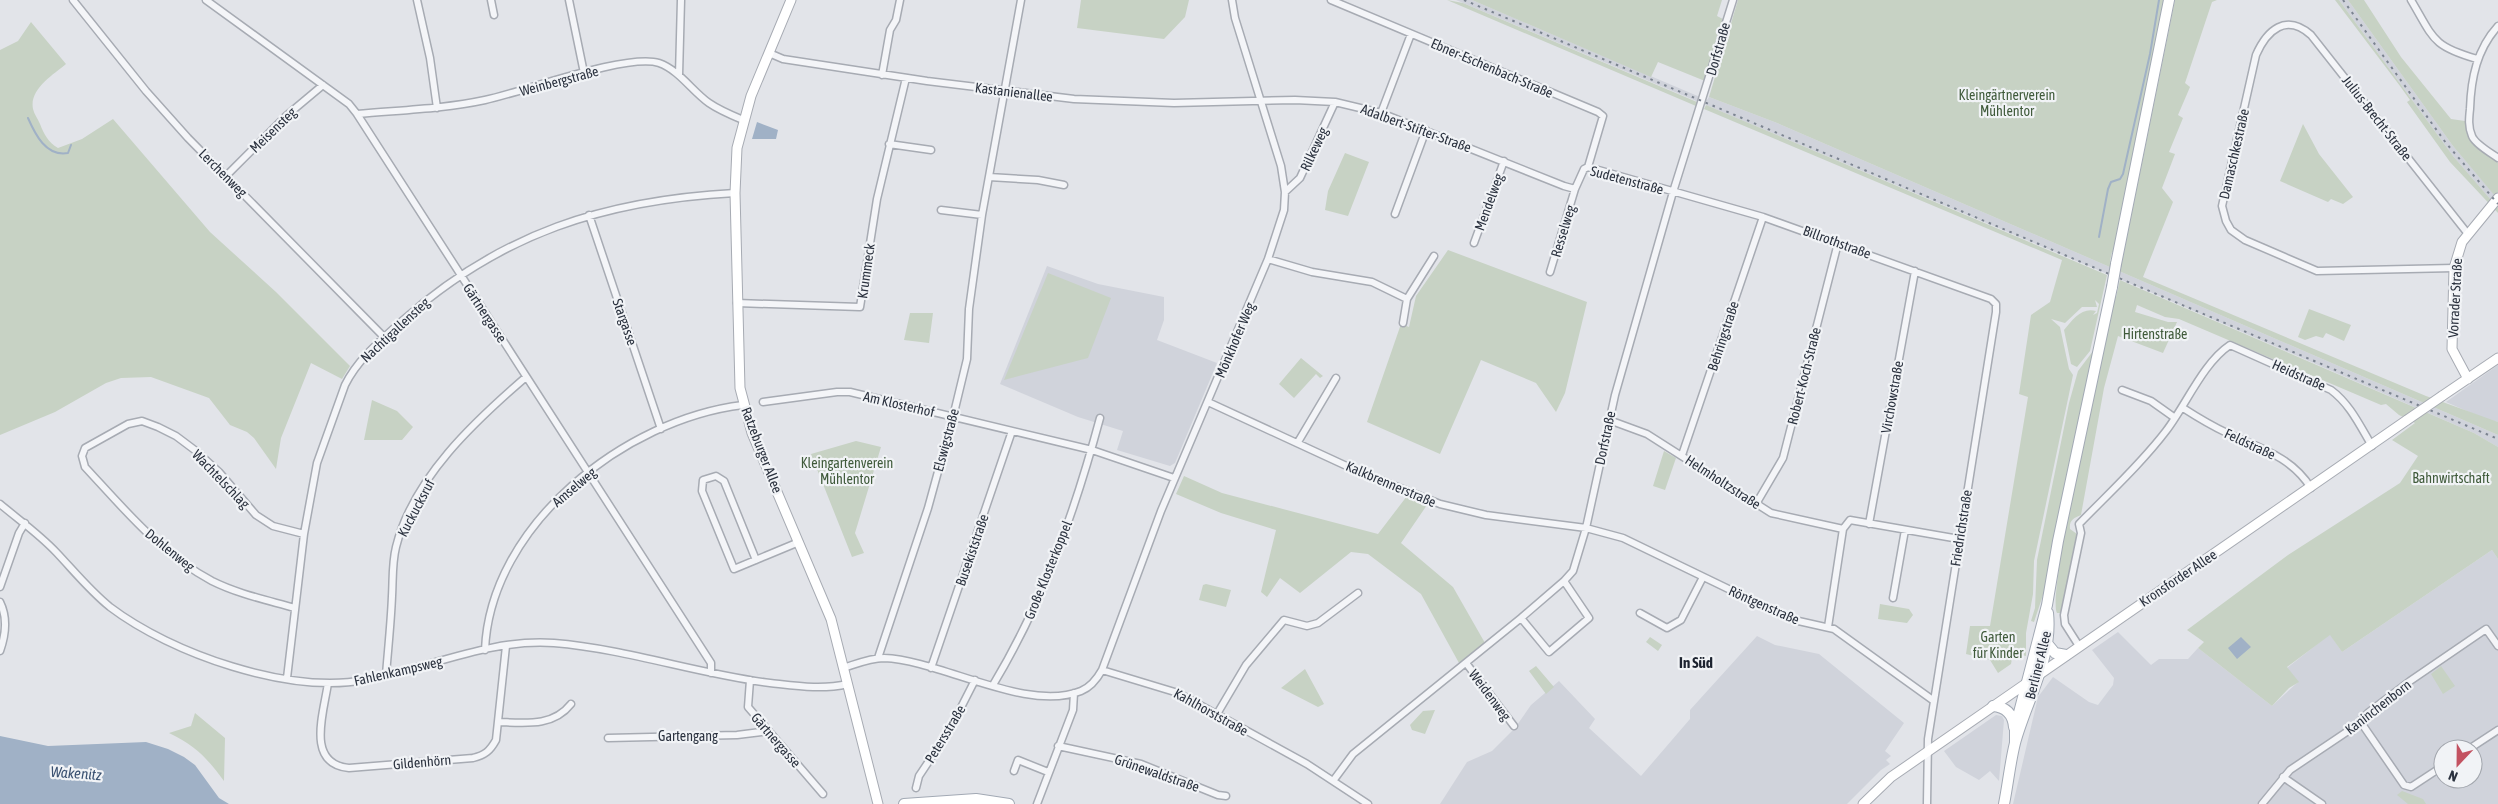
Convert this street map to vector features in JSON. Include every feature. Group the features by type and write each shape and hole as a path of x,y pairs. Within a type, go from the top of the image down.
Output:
{"main road":[{"name":"Ratzeburger Allee","path":"791,0 743,120 737,148 735,193 740,388 752,433 831,619 878,804"},
{"path":"2047,605 2058,541 2112,287 2169,0"},
{"name":"Vorrader Straße","path":"2468,379 2452,349 2454,268 2458,250 2468,234 2498,198"},
{"name":"Kronsforder Allee","path":"1864,804 1891,777 1926,752 2498,358"},
{"name":"Berliner Allee","path":"2015,743 2046,642 2047,605"},
{"name":"Berliner Allee","path":"2014,728 2047,605"},
{"path":"2046,642 2055,653 2066,655"},
{"path":"1993,706 2006,710 2011,715 2014,728 2015,743 2004,804"},
{"path":"904,804 976,799 1009,804"}],"street":[{"name":"Lerchenweg","path":"73,0 146,91 226,176 384,337"},
{"name":"Gärtnergasse","path":"206,0 350,104 712,662 711,673"},
{"path":"417,0 430,58 436,108"},
{"path":"491,0 494,15"},
{"path":"569,0 584,73"},
{"path":"679,76 681,0"},
{"path":"882,74 890,30 896,20 900,0"},
{"name":"Elswigstraße","path":"878,658 928,508 953,417 966,359 969,309 982,215 1021,0"},
{"name":"Mönkhofer Weg","path":"1102,670 1174,478 1268,259 1284,210 1285,192 1274,141 1235,18 1232,0"},
{"name":"Ebner-Eschenbach-Straße","path":"1331,0 1603,116 1588,167"},
{"name":"Dorfstraße","path":"1333,781 1353,754 1521,618 1573,571 1586,528 1609,420 1673,192 1733,0"},
{"path":"2411,0 2439,45 2478,59"},
{"name":"Julius-Brecht-Straße","path":"2273,30 2282,26 2294,25 2304,28 2311,35 2468,234"},
{"path":"2498,26 2484,43 2478,59 2471,87 2469,124 2472,138 2498,158"},
{"name":"Damaschkestraße","path":"2273,30 2263,40 2256,55 2222,206 2226,221 2231,230 2260,247 2317,270 2454,268"},
{"path":"1381,112 1411,34"},
{"name":"Kastanienallee","path":"769,53 783,58 1005,92 1117,102 1204,103 1261,101"},
{"name":"Weinbergstraße","path":"357,114 436,108 516,93 584,73 645,61 660,64 679,76 709,103 743,120"},
{"name":"Krummeck","path":"737,303 860,307 876,204 906,78"},
{"name":"Meisensteg","path":"226,176 286,116 322,85"},
{"name":"Adalbert-Stifter-Straße","path":"1261,101 1335,102 1381,112 1564,186"},
{"name":"Rilkeweg","path":"1285,192 1300,178 1335,102"},
{"path":"1395,214 1426,130"},
{"path":"890,144 931,150"},
{"name":"Mendelweg","path":"1474,243 1504,161"},
{"name":"Sudetenstraße","path":"1564,186 1574,189 1584,169 1588,167 1673,192"},
{"path":"989,177 1038,180 1064,185"},
{"name":"Resselweg","path":"1550,272 1574,189"},
{"name":"Billrothstraße","path":"1673,192 1763,217 1838,243 1991,299 1996,304"},
{"name":"Nachtigallensteg","path":"287,678 304,534 317,463 336,406 349,376 384,337 420,305 460,275 525,240 589,215 670,198 735,193"},
{"path":"941,210 982,215"},
{"name":"Stargasse","path":"589,215 661,429"},
{"name":"Behringstraße","path":"1682,455 1763,217"},
{"name":"Robert-Koch-Straße","path":"1756,504 1783,458 1838,243"},
{"path":"1404,323 1407,299 1434,256"},
{"path":"1268,259 1312,272 1372,282 1407,299"},
{"name":"Virchowstraße","path":"1869,524 1915,271"},
{"name":"Friedrichstraße","path":"1927,804 1926,752 1996,304"},
{"name":"Heidstraße","path":"2183,408 2210,366 2230,345 2331,390 2340,397 2349,409 2372,446"},
{"name":"Kuckucksruf","path":"386,675 394,560 401,533 412,507 432,475 464,434 526,377"},
{"path":"1298,442 1336,378"},
{"path":"2122,390 2151,401 2175,418"},
{"name":"Am Klosterhof","path":"763,402 850,392 1092,450 1174,478"},
{"name":"Kalkbrennerstraße","path":"1208,402 1353,469 1452,508 1586,528"},
{"name":"Amselweg","path":"485,650 490,607 509,564 548,509 589,473 626,446 690,416 724,407 743,405"},
{"path":"2079,646 2065,624 2064,615 2081,533 2078,524 2142,459 2183,408"},
{"name":"Feldstraße","path":"2183,408 2226,433 2272,452 2292,465 2303,476 2310,488"},
{"path":"1092,450 1100,418"},
{"name":"Helmholtzstraße","path":"1609,420 1647,434 1756,504 1782,516 1843,530"},
{"name":"Wachtelschlag","path":"85,448 128,424 142,421 158,427 176,436 196,451 219,472 256,515 273,526 304,534"},
{"name":"Busekiststraße","path":"931,668 1012,431"},
{"name":"Dohlenweg","path":"85,448 82,456 85,467 151,537 181,562 214,582 247,595 295,608"},
{"name":"Große Klosterkoppel","path":"993,685 1014,650 1048,578 1092,450"},
{"path":"756,560 724,481 716,476 703,480 702,491 734,569 756,560 799,542"},
{"name":"Fahlenkampsweg","path":"0,504 56,551 96,596 153,635 212,660 287,678 328,683 346,683 485,650 506,646 552,643 579,646 750,680 816,689 848,684"},
{"path":"1934,701 1828,627 1843,530 1850,520 1959,538"},
{"path":"0,587 24,524"},
{"name":"Röntgenstraße","path":"1586,528 1623,538 1794,620 1828,627"},
{"path":"1893,598 1905,530"},
{"path":"1640,612 1667,628 1681,620 1703,577"},
{"path":"1521,618 1549,652 1589,618 1564,581"},
{"path":"1217,714 1246,665 1284,620 1307,626 1318,623 1358,593"},
{"path":"0,602 5,611 6,625 0,651"},
{"name":"Kaninchenborn","path":"2262,804 2283,777 2360,721 2410,681 2486,629 2498,646"},
{"name":"Gildenhörn","path":"328,683 320,744 329,762 341,768 484,755 490,750 496,740 506,646"},
{"path":"844,668 878,658 894,659 1047,697 1074,693 1090,686 1102,670"},
{"name":"Weidenweg","path":"1466,663 1514,726"},
{"name":"Kahlhorststraße","path":"1102,670 1167,689 1217,714 1333,781 1368,804"},
{"name":"Gärtnergasse","path":"750,680 748,707 823,794"},
{"name":"Petersstraße","path":"916,788 919,776 949,731 975,680"},
{"path":"1037,804 1073,710 1074,693"},
{"path":"499,722 530,724 544,722 565,712 571,704"},
{"path":"2360,721 2404,785 2411,787 2433,773"},
{"path":"2483,740 2498,730"},
{"name":"Gartengang","path":"608,738 737,735 769,731"},
{"name":"Grünewaldstraße","path":"1058,746 1141,764 1218,795 1226,796"},
{"path":"1014,772 1018,760 1048,772"},
{"path":"2283,777 2322,804"}],"shaded area":[{"path":"1456,0 1472,0 1707,100 1709,97 1777,123 2498,435 2498,447 2474,433 2148,291"},
{"path":"2339,0 2348,0 2453,146 2498,199 2498,208 2453,156"},
{"path":"1047,266 1098,284 1164,297 1164,320 1157,340 1217,363 1175,463 1170,466 1117,450 1123,431 1078,417 1000,384"},
{"path":"2498,365 2498,422 2485,419 2446,402"},
{"path":"2492,550 2498,559 2498,804 2013,804 2038,697 2053,677 2089,702 2098,705 2113,685 2114,678 2092,650 2118,632 2151,665 2159,659 2188,659 2198,648 2272,706 2298,682 2287,668 2330,634 2342,652"},
{"path":"1757,636 1775,645 1819,654 1904,723 1885,751 1891,756 1886,760 1890,764 1881,770 1847,804 1440,804 1467,762 1492,751 1515,728 1531,705 1559,681 1595,719 1589,728 1641,776 1690,719 1690,710"},
{"path":"1996,715 2002,716 2004,720 1999,781 1990,771 1979,780 1956,767 1944,751"}],"green space":[{"path":"1081,0 1189,0 1185,17 1164,39 1077,28"},
{"path":"1447,0 1463,3 1697,102 1696,106"},
{"path":"1472,0 1722,0 1717,16 1723,19 1705,81 1658,62 1651,77"},
{"name":"Kleingärtnerverein Mühlentor","path":"1738,0 2165,0 2114,252 2112,252 2110,261 2121,267 2175,0 2217,0 2212,2 2185,83 2190,87 2178,115 2183,118 2169,152 2175,154 2162,188 2173,202 2143,277 2426,396 2498,422 2498,435 1777,123 1709,97"},
{"path":"2335,0 2339,0 2453,156 2498,208 2498,213 2450,162 2407,102 2410,100"},
{"path":"2348,0 2364,0 2401,57 2451,119 2465,121 2470,139 2498,163 2498,192 2495,196 2453,146"},
{"path":"31,22 66,64 43,83 38,89 33,102 34,113 49,140 58,148 82,139 113,119 210,232 276,292 350,366 342,379 311,363 281,438 276,469 254,438 247,432 230,425 209,398 151,377 121,378 106,383 55,412 0,435 0,50 18,41"},
{"name":"Garten für Kinder","path":"1706,105 2107,275 2090,351 2077,367 2071,364 2064,330 2082,312 2091,310 2096,311 2093,315 2097,313 2099,304 2095,300 2097,307 2082,307 2065,323 2051,319 2060,327 2069,369 2073,375 2034,561 2033,594 2026,633 2026,656 2013,653 2011,664 1998,673 1990,660 1966,654 1970,626 1990,626 2028,397 2019,394 2031,315 2050,302 2062,260 1704,109"},
{"path":"2303,124 2319,154 2353,197 2343,204 2331,199 2328,202 2280,181"},
{"path":"1345,153 1369,162 1348,216 1325,210 1328,191"},
{"path":"1448,250 1587,302 1565,393 1556,412 1536,383 1481,360 1440,454 1367,422 1401,324 1409,327 1416,296"},
{"path":"1048,273 1111,298 1088,358 1004,380"},
{"path":"2120,280 2474,433 2498,447 2498,559 2492,550 2342,652 2330,635 2287,667 2299,682 2289,688 2272,706 2198,648 2204,642 2187,630 2288,555 2400,483 2418,456 2392,440 2415,423 2399,415 2386,404 2381,405 2179,319 2165,317 2137,305 2135,312 2168,322 2177,322 2163,353 2118,336 2104,388 2081,515 2074,518 2070,523 2070,529 2077,534 2061,613 2057,613 2056,596 2068,515 2114,296 2116,297"},
{"path":"2105,299 2044,592 2034,622 2031,621 2035,608 2037,560 2069,403 2078,371 2093,351"},
{"path":"2309,309 2351,325 2344,341 2326,333 2323,338 2316,336 2305,340 2298,337"},
{"path":"910,313 933,313 929,343 904,340"},
{"path":"1301,358 1323,376 1320,378 1316,374 1294,398 1279,384"},
{"path":"372,400 397,411 413,427 402,440 364,440"},
{"name":"Kleingartenverein Mühlentor","path":"856,441 881,447 855,533 864,553 852,557 811,454"},
{"path":"1664,451 1676,458 1665,490 1653,486"},
{"path":"1184,476 1222,493 1378,534 1407,496 1427,505 1401,543 1453,587 1485,643 1459,663 1421,594 1368,554 1351,552 1300,593 1280,578 1267,597 1261,592 1276,530 1221,513 1176,494"},
{"path":"1206,584 1231,590 1226,607 1199,600 1203,585"},
{"path":"1880,604 1909,609 1913,615 1907,623 1878,619"},
{"path":"1650,637 1662,645 1658,651 1646,642"},
{"path":"1536,666 1554,687 1546,694 1529,671"},
{"path":"2441,666 2455,686 2443,694 2431,674"},
{"path":"1305,669 1324,704 1318,707 1281,688"},
{"path":"1435,710 1425,734 1412,730 1410,725 1423,711"},
{"path":"195,713 225,738 224,781 200,753 169,733 191,726"},
{"path":"2402,791 2423,799 2426,804 2408,804 2397,795"}],"water":[{"path":"757,122 778,130 776,139 752,139"},
{"path":"2241,637 2251,647 2237,659 2228,648"},
{"name":"Wakenitz","path":"0,736 48,746 146,742 168,749 195,765 219,798 229,804 0,804"}],"waterway":[{"path":"2099,237 2108,189 2111,182 2120,179 2123,174 2150,54 2159,0"},
{"path":"28,118 34,131 48,148 60,153 68,153 71,145"}],"railway":[{"path":"1464,0 2498,439"},
{"path":"2343,0 2446,143 2498,204"}],"district":[{"name":"In Süd","path":"1696,662"}],"park label":[{"name":"Hirtenstraße","path":"2155,334"},
{"name":"Bahnwirtschaft","path":"2451,478"}]}
